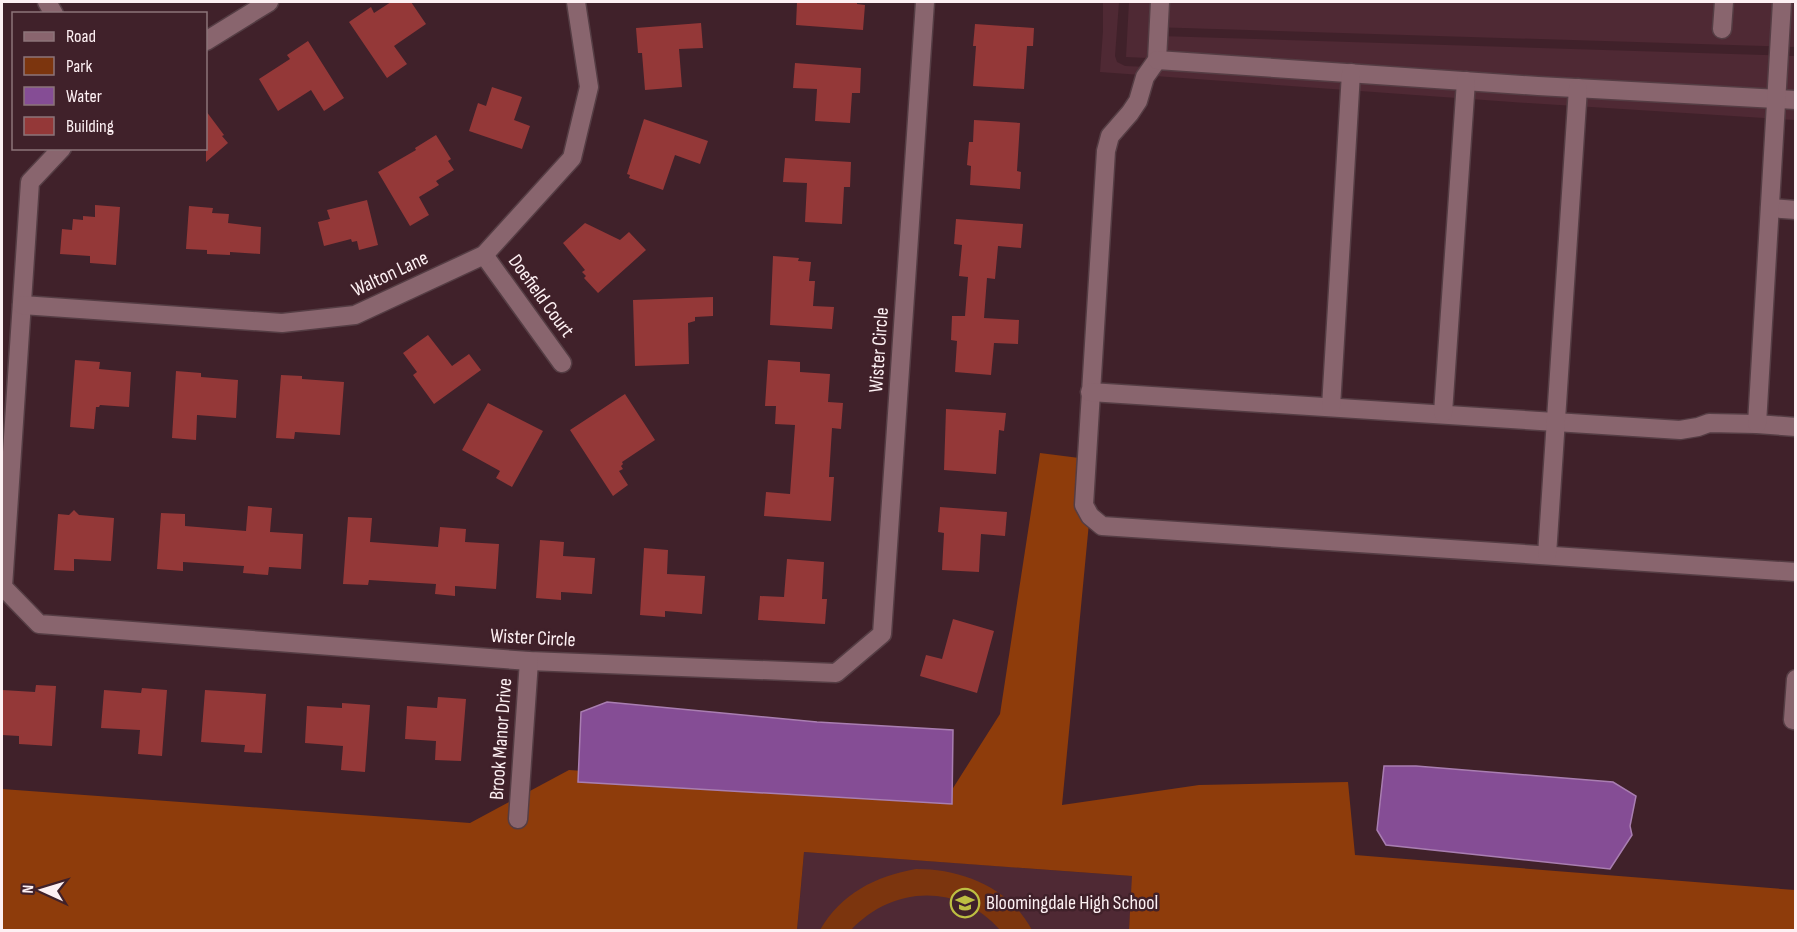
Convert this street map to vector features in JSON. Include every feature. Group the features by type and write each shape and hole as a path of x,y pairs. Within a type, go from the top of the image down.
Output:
{"street":[{"path":"207,40 269,2"},
{"name":"Walton Lane","path":"22,305 282,323 355,315 484,255 572,159 589,87 576,2"},
{"name":"Wister Circle","path":"60,150 30,182 3,587 39,624 529,661 836,673 882,634 925,2"},
{"path":"1160,2 1157,60 1145,77 1134,107 1110,136 1106,151 1084,505 1090,516 1102,526 1796,572"},
{"path":"1722,29 1724,2"},
{"path":"1757,424 1782,2"},
{"path":"1157,60 1796,100"},
{"path":"1331,407 1351,73"},
{"path":"1443,414 1466,81"},
{"path":"1547,555 1578,88"},
{"path":"1770,208 1796,210"},
{"name":"Doefield Court","path":"484,255 562,363"},
{"path":"1090,392 1680,430 1698,428 1709,423 1796,427"},
{"name":"Brook Manor Drive","path":"518,819 529,661"},
{"path":"1796,679 1793,720 1796,720"}],"shaded area":[{"path":"1103,2 1119,2 1115,56 1117,62 1125,66 1148,67 1160,36 1795,56 1795,120 1100,72"},
{"path":"1129,2 1795,2 1795,47 1151,27 1148,58 1126,57"},
{"path":"1040,453 1095,460 1062,805 1199,785 1348,782 1355,855 1795,890 1795,930 1129,930 1132,876 804,852 797,930 2,930 2,789 470,823 569,770 948,796 1000,714"},
{"name":"Bloomingdale High School","path":"804,852 1133,876 1129,930 797,930"}],"green space":[{"path":"916,869 950,872 983,883 1011,902 1032,930 1000,930 984,915 965,904 946,897 926,896 906,898 886,904 868,915 851,930 820,930 838,906 860,889 887,876"}],"water":[{"path":"607,702 817,722 953,730 952,804 578,782 581,712"},
{"path":"1384,766 1416,766 1613,782 1636,796 1630,826 1632,835 1610,869 1386,845 1377,830"}],"building":[{"path":"391,2 411,2 426,24 394,46 407,64 387,78 349,22 371,7 374,13"},
{"path":"797,2 857,2 857,4 865,5 863,30 796,25"},
{"path":"701,23 703,48 679,49 682,87 645,90 642,53 638,53 636,28"},
{"path":"975,24 1034,28 1033,46 1027,46 1024,89 973,86"},
{"path":"308,41 344,98 324,111 311,90 278,111 259,79 290,59 287,55"},
{"path":"795,63 861,68 860,93 852,93 850,123 815,121 817,89 793,88"},
{"path":"492,87 522,97 514,120 530,126 522,149 469,131 478,103 486,106"},
{"path":"207,112 228,143 206,162 207,150"},
{"path":"644,119 708,141 700,164 675,155 663,190 629,178 630,175 627,174"},
{"path":"974,120 1020,123 1017,171 1021,172 1020,189 970,185 971,166 967,165 969,142 973,142"},
{"path":"436,135 451,159 448,161 454,170 436,181 439,185 419,197 429,215 410,226 378,172 416,150 415,148"},
{"path":"785,158 851,162 850,187 844,187 842,224 805,222 807,183 783,182"},
{"path":"367,200 378,245 359,250 357,241 352,242 351,239 324,246 318,222 330,219 327,210"},
{"path":"95,205 120,207 116,265 90,263 90,256 60,254 62,229 72,230 73,219 83,220 83,216 95,217"},
{"path":"189,206 213,208 212,213 229,214 228,223 261,227 260,254 230,252 230,255 207,254 207,250 186,249"},
{"path":"956,219 1023,224 1021,248 998,246 995,279 987,278 984,318 1019,320 1018,344 994,343 991,375 955,372 957,341 951,340 952,316 965,316 968,277 959,276 962,245 954,244"},
{"path":"585,223 620,240 629,232 646,250 598,293 584,278 586,276 582,272 585,270 563,243"},
{"path":"773,256 799,258 798,261 811,262 809,281 815,281 813,306 834,307 832,329 770,325"},
{"path":"713,297 713,316 695,317 695,321 688,323 689,364 635,366 633,300"},
{"path":"428,335 452,366 469,354 481,370 434,404 413,375 417,372 403,353"},
{"path":"75,360 100,362 99,369 131,372 129,407 100,405 96,407 94,429 70,427"},
{"path":"768,360 800,362 800,372 830,374 828,402 843,403 841,429 832,428 829,477 834,477 831,521 764,516 766,492 790,494 795,425 775,424 776,406 765,406"},
{"path":"176,371 201,373 201,377 238,380 236,418 197,415 196,440 172,438"},
{"path":"281,375 344,382 340,435 295,432 294,439 276,438"},
{"path":"625,394 655,440 622,462 623,469 619,471 628,485 613,496 570,430"},
{"path":"488,403 543,431 512,487 496,478 500,471 462,450"},
{"path":"946,409 1006,413 1004,431 999,430 996,474 944,470"},
{"path":"248,506 272,508 270,532 303,534 301,569 269,567 268,575 243,573 244,566 183,562 183,571 157,569 161,513 185,514 185,526 246,531"},
{"path":"940,507 1007,512 1005,536 981,534 979,572 942,570 944,533 938,532"},
{"path":"74,510 79,515 114,518 111,561 74,559 74,571 54,570 58,514 69,515"},
{"path":"348,517 372,518 370,542 438,547 440,527 466,529 465,542 499,544 496,589 455,586 455,596 435,594 436,584 369,580 368,585 343,584"},
{"path":"540,540 564,542 563,556 595,558 592,594 561,592 561,600 536,598"},
{"path":"644,548 668,550 667,574 705,576 702,614 665,611 665,617 640,615"},
{"path":"787,559 824,562 822,599 827,599 825,624 758,620 760,596 784,597"},
{"path":"953,619 994,631 977,693 920,676 926,655 942,659"},
{"path":"36,685 56,686 52,746 19,744 19,736 2,735 2,690 35,692"},
{"path":"142,688 167,690 162,756 138,754 140,730 101,728 104,690 141,693"},
{"path":"205,690 266,694 262,753 244,752 245,745 201,742"},
{"path":"438,697 466,699 461,761 435,760 436,741 405,739 407,706 437,708"},
{"path":"342,703 370,705 365,772 341,770 343,746 305,743 307,706 342,708"}],"place":[{"name":"Bloomingdale High School","path":"965,903"}]}
